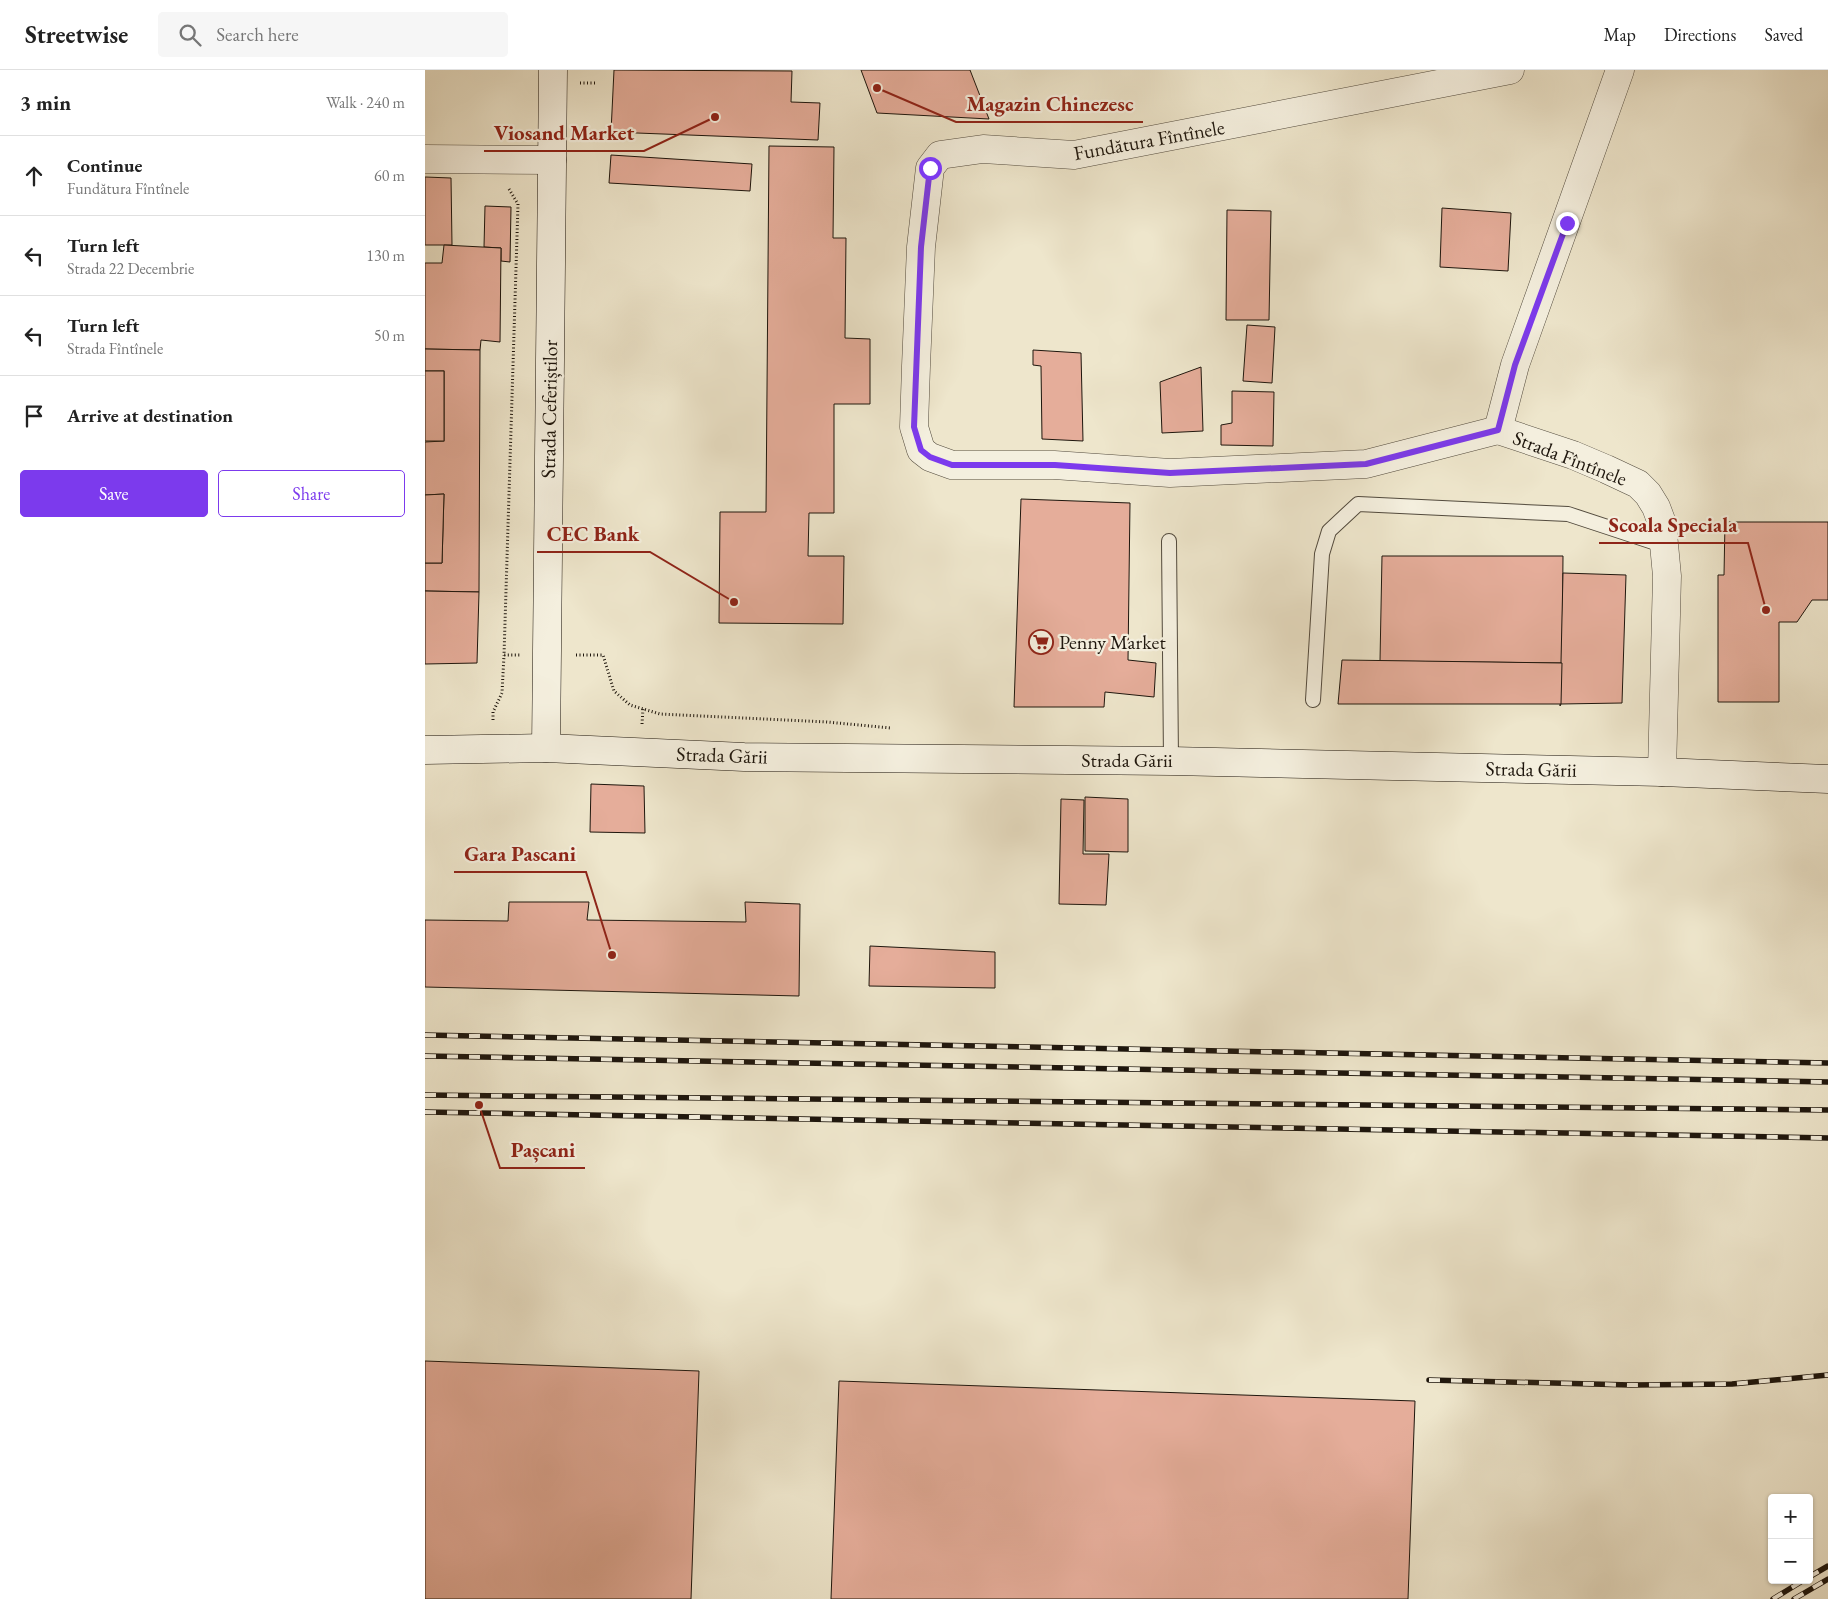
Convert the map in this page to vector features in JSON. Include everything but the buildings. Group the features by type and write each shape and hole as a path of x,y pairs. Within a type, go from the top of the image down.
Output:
{"street":[{"name":"Strada Ceferiștilor","path":"546,748 553,70"},
{"name":"Fundătura Fîntînele","path":"1498,430 1366,464 1170,473 1055,465 952,465 930,457 921,450 914,427 921,247 930,168 940,155 983,150 1074,155 1510,70"},
{"name":"Strada Fîntînele","path":"1621,70 1515,365 1498,430 1573,455 1638,484 1648,494 1656,507 1662,523 1667,576 1663,772"},
{"path":"425,159 552,160"},
{"name":"Strada Gării","path":"425,750 546,748 744,757 1171,761 1663,772 1828,779"}],"lane":[{"path":"1313,700 1322,554 1329,531 1358,504 1568,514 1665,546"},
{"path":"1169,541 1171,761"}],"path":[{"path":"491,749 493,712 502,693 504,655 518,204 505,184"},
{"path":"504,655 521,655"},
{"path":"591,655 603,655 614,691 625,701 630,705 660,714 827,722 897,728"}],"railway":[{"path":"425,1035 1828,1063"},
{"path":"425,1056 1828,1082"},
{"path":"425,1095 1828,1110"},
{"path":"425,1112 1828,1138"},
{"path":"1429,1380 1631,1385 1732,1384 1828,1375"},
{"path":"1813,1575 1828,1566"},
{"path":"1794,1599 1828,1579"},
{"path":"1773,1599 1797,1584"}],"place":[{"name":"Magazin Chinezesc","path":"877,88"},
{"name":"Viosand Market","path":"715,117"},
{"name":"CEC Bank","path":"734,602"},
{"name":"Scoala Speciala","path":"1766,610"},
{"name":"Penny Market","path":"1041,642"},
{"name":"Gara Pascani","path":"612,955"},
{"name":"Pașcani","path":"479,1105"}],"route":[{"path":"930,168 921,247 914,427 921,450 930,457 952,465 1055,465 1170,473 1366,464 1498,430 1515,365 1567,223"}]}
